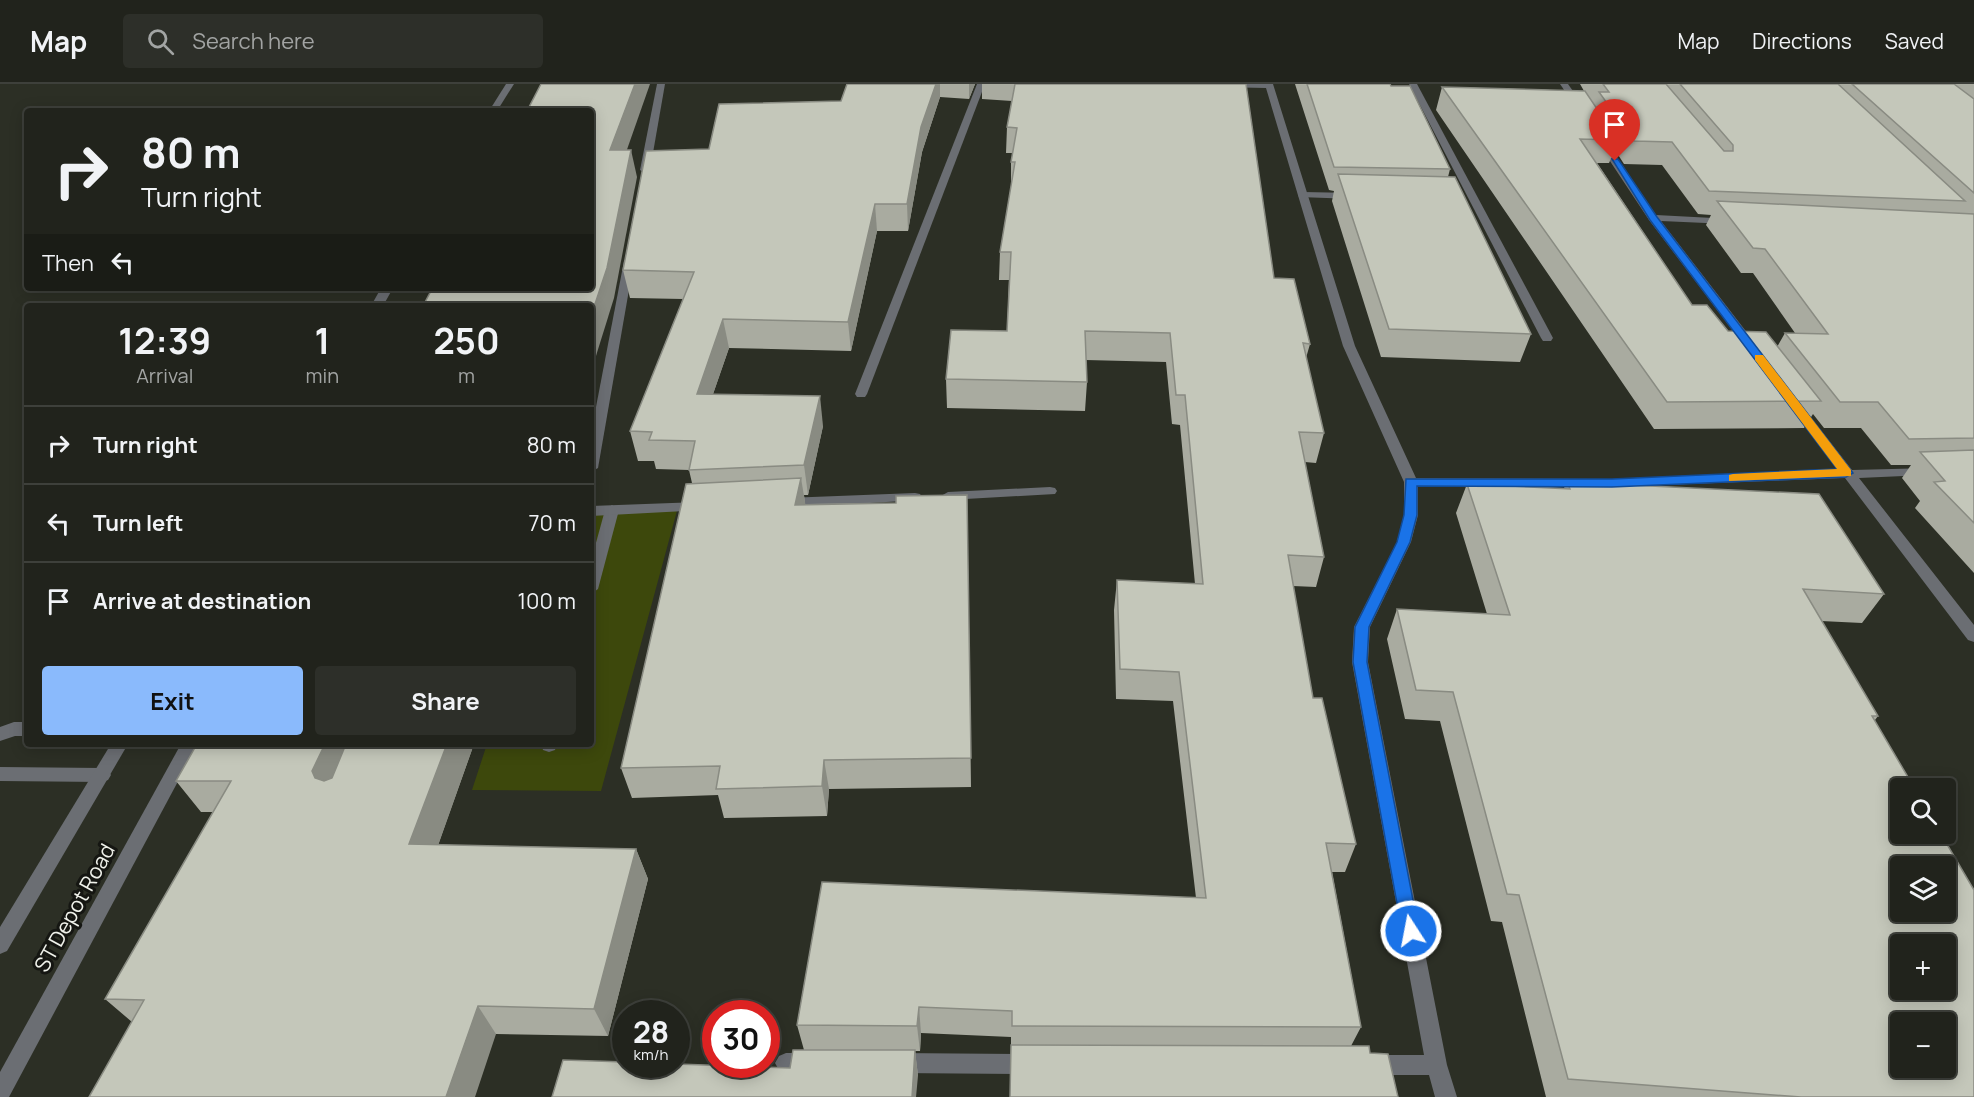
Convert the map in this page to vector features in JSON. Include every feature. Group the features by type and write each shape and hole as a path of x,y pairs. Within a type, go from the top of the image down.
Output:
{"street":[{"path":"495,108 510,84"},
{"path":"644,177 661,84"},
{"path":"861,394 981,84"},
{"path":"1217,84 1269,85 1349,346 1411,482 1411,515 1404,542 1362,627 1360,662 1436,1065 1446,1097"},
{"path":"1413,84 1547,338"},
{"path":"1564,84 1653,218 1761,360"},
{"path":"1303,195 1367,197"},
{"path":"1462,198 1473,199"},
{"path":"1653,218 1734,222"},
{"path":"594,451 631,247"},
{"path":"1789,398 1974,636"},
{"path":"1411,482 1612,483 1939,470"},
{"path":"774,503 1050,491"},
{"path":"594,511 714,506"},
{"path":"594,578 612,510"},
{"path":"0,734 14,729 24,729"},
{"path":"0,945 118,747"},
{"name":"ST Depot Road","path":"0,1093 5,1073 188,747"},
{"path":"0,774 102,775"},
{"path":"786,1063 834,1063"},
{"path":"881,1063 1046,1064"},
{"path":"1353,1065 1436,1065"}],"green space":[{"path":"678,507 601,791 472,790 486,747 594,747 594,511"}],"building":[{"path":"541,84 635,84 610,150 631,150 607,268 594,307 594,303 425,303 431,291 594,291 594,108 529,108"},
{"path":"847,84 936,84 921,127 907,204 875,204 848,322 723,319 697,394 820,396 804,465 689,470 695,441 649,440 652,432 630,431 694,272 623,270 646,151 709,149 719,104 841,101"},
{"path":"1015,84 1246,84 1274,278 1294,279 1310,344 1303,343 1324,433 1299,432 1324,557 1288,555 1313,698 1322,698 1356,844 1326,843 1361,1027 1012,1026 1012,1011 919,1007 917,1026 797,1025 822,882 1206,898 1179,672 1120,669 1117,580 1203,584 1185,395 1176,395 1170,333 1085,331 1087,382 946,379 951,330 1007,331 1011,252 1000,252 1015,162 1011,162 1017,128 1007,127"},
{"path":"1307,84 1410,86 1450,169 1334,167"},
{"path":"1603,84 1666,84 1724,151 1733,151 1733,145 1680,84 1838,84 1965,201 1709,191 1672,142 1634,141 1599,92 1609,92"},
{"path":"1852,84 1954,84 1974,99 1974,193"},
{"path":"1442,87 1585,91 1618,140 1580,139 1692,305 1707,305 1728,331 1766,332 1821,401 1667,402"},
{"path":"1338,174 1455,177 1531,334 1389,329"},
{"path":"1717,201 1974,214 1974,438 1909,439 1878,402 1840,402 1785,333 1828,334 1765,249 1753,248"},
{"path":"1974,450 1974,523 1934,482 1945,481 1920,452"},
{"path":"801,478 795,505 896,503 896,496 967,495 971,758 824,760 822,786 716,789 720,766 621,768 686,484"},
{"path":"1567,482 1819,494 1884,594 1803,589 1878,716 1872,716 1909,778 1890,778 1890,844 1947,844 1954,856 1890,856 1890,922 1956,922 1956,859 1974,890 1974,1097 1801,1097 1568,1079 1519,895 1507,894 1453,692 1416,690 1397,609 1510,615 1467,484 1570,489"},
{"path":"195,747 324,747 312,771 315,778 324,781 332,778 345,747 446,747 409,844 636,849 594,1009 478,1006 446,1097 89,1097 144,1000 105,999 231,781 176,781"},
{"path":"1011,1045 1369,1046 1370,1053 1388,1054 1398,1097 1010,1097"},
{"path":"793,1050 915,1050 912,1097 552,1097 563,1060 612,1062 612,1078 690,1078 690,1064 702,1065 702,1078 780,1078 780,1068 790,1068"}],"slow traffic":[{"path":"1733,478 1846,473 1759,358"}],"route":[{"path":"1411,931 1360,662 1362,627 1404,542 1411,515 1411,482 1612,483 1846,473 1653,218 1615,161"}]}
